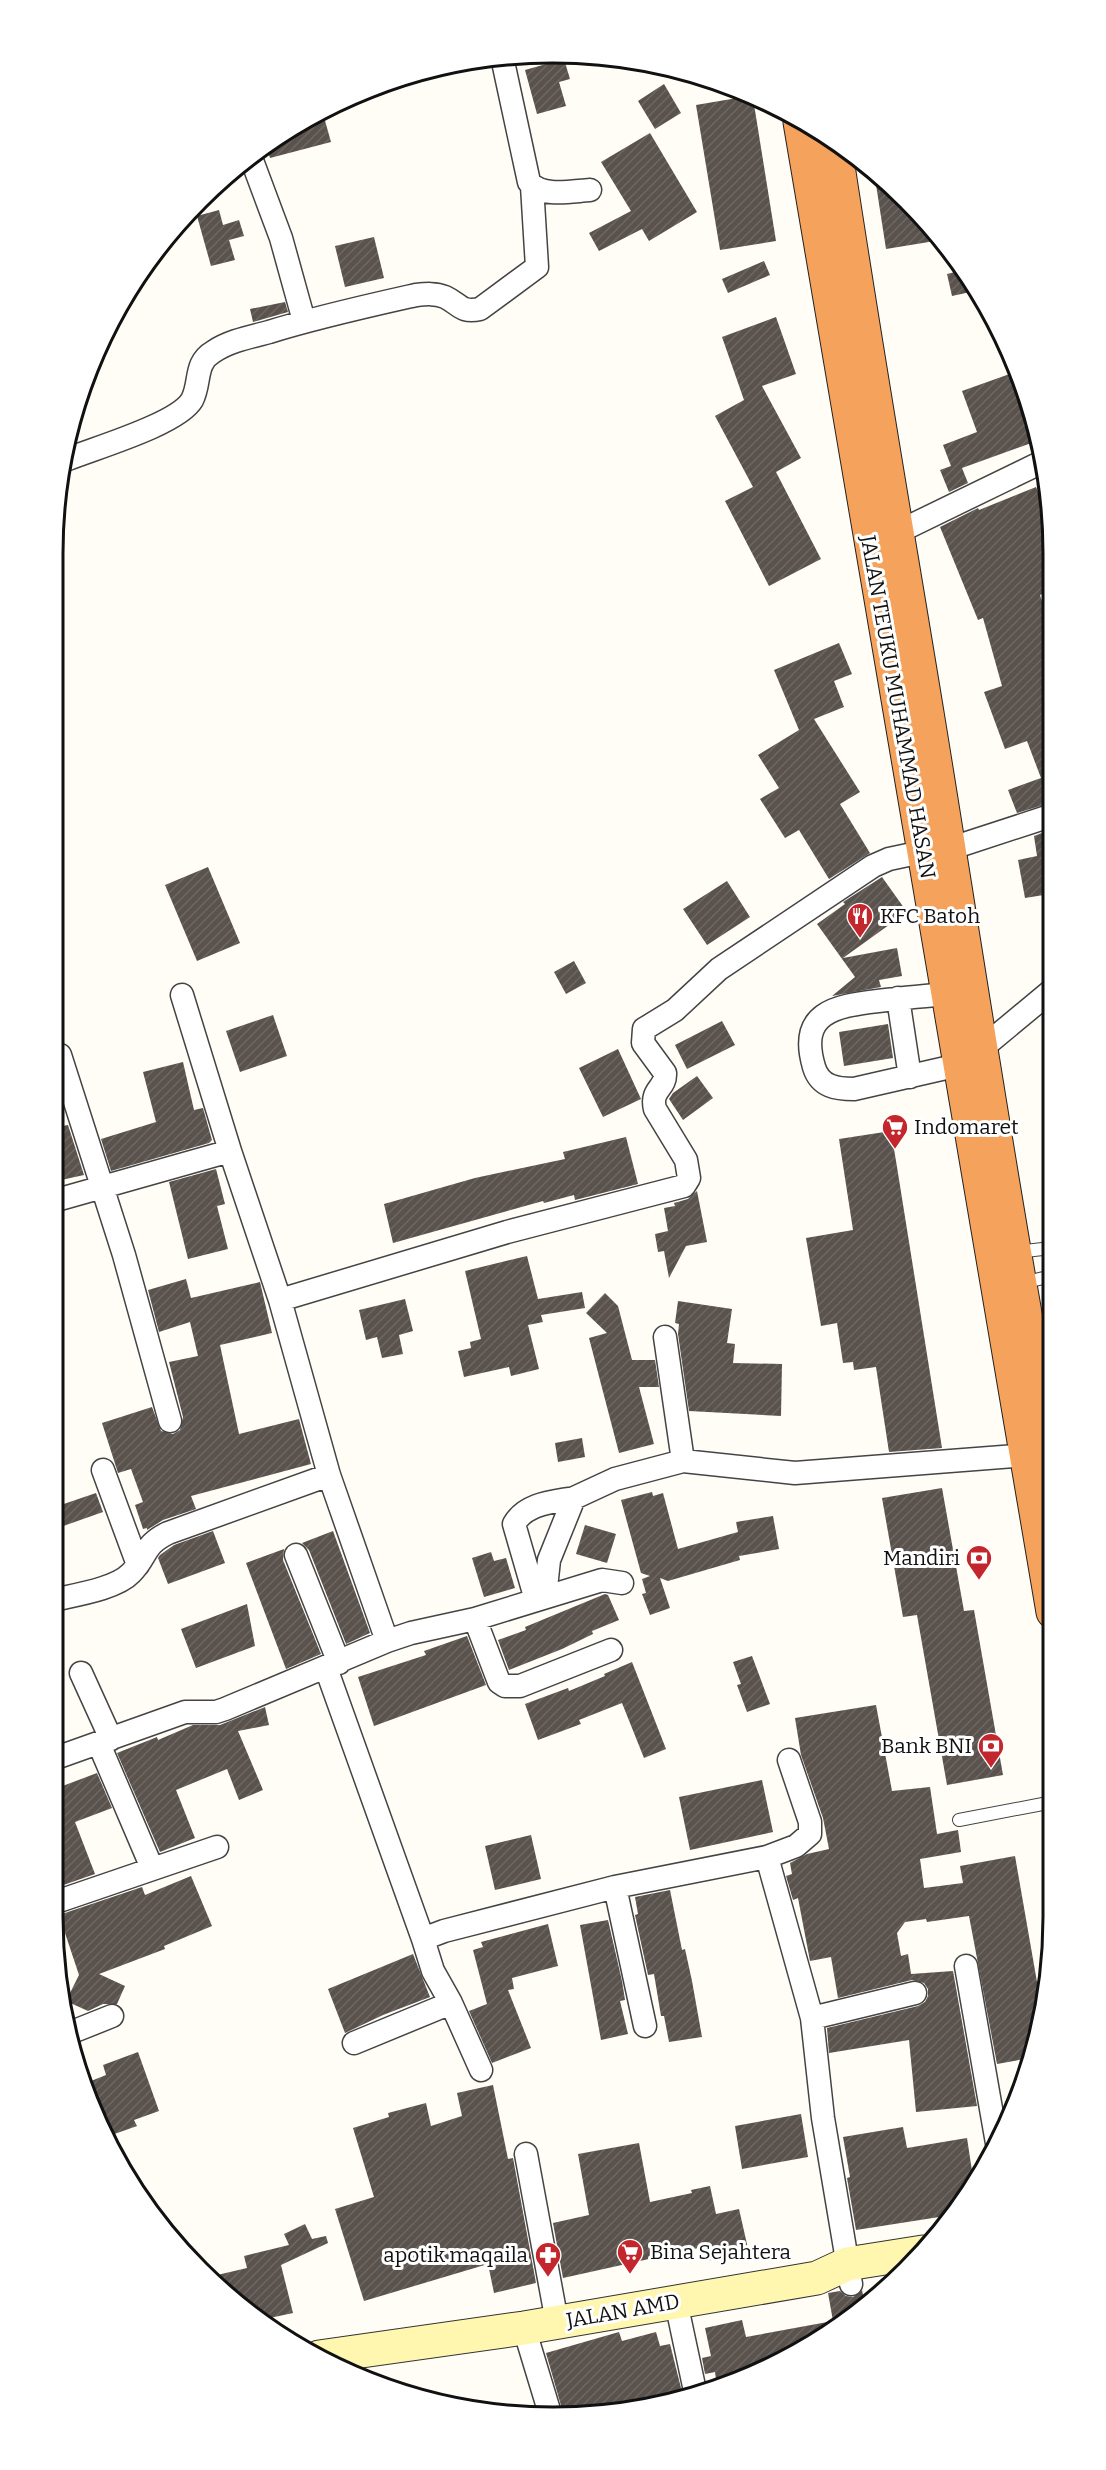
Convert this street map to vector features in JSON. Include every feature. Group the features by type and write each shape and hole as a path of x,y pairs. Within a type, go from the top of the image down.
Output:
{"highway":[{"name":"JALAN TEUKU MUHAMMAD HASAN","path":"802,132 865,427 1006,1269 1032,1374 1043,1478"},
{"name":"JALAN TEUKU MUHAMMAD HASAN","path":"836,153 865,427 898,532 936,851 947,994 970,1057"}],"street":[{"path":"72,457 151,427 179,413 191,401 199,368 205,357 229,344 303,321 416,295 434,294 447,298 459,308 470,311 480,309 529,275 537,267 532,186 527,177 504,66"},
{"path":"254,165 281,238 303,321"},
{"path":"532,186 550,192 590,190"},
{"path":"898,532 1035,465"},
{"path":"280,1300 507,1232 684,1186 689,1178 686,1160 653,1103 656,1091 664,1083 665,1072 644,1043 644,1029 675,1010 719,969 873,866 889,859 936,851 1043,818"},
{"path":"947,994 850,1004 832,1009 820,1017 811,1031 810,1052 816,1074 825,1084 838,1089 854,1089 910,1077 970,1057 1043,998"},
{"path":"183,995 230,1151 280,1300 329,1475 387,1641"},
{"path":"898,998 910,1077"},
{"path":"63,1065 124,1255 170,1421"},
{"path":"63,1199 230,1151"},
{"path":"665,1337 683,1461"},
{"path":"541,1599 514,1524 520,1513 538,1506 574,1498 615,1479 683,1461 795,1473 1040,1438"},
{"path":"103,1470 138,1565"},
{"path":"63,1597 122,1580 138,1565 150,1543 168,1533 329,1475"},
{"path":"541,1599 549,1560 574,1498"},
{"path":"296,1555 433,1971 451,2003 481,2070"},
{"path":"63,1755 185,1712 216,1712 225,1709 411,1633 475,1619 602,1580 622,1584"},
{"path":"475,1619 499,1682 505,1686 519,1686 611,1650"},
{"path":"81,1673 152,1868"},
{"path":"423,1939 444,1931 615,1887 766,1857 796,1846 810,1834 810,1822 789,1760"},
{"path":"63,1899 217,1847"},
{"path":"766,1857 812,2018 823,2118 849,2274 885,2277"},
{"path":"615,1887 645,2026"},
{"path":"966,1966 995,2129"},
{"path":"812,2018 915,1993"},
{"path":"354,2043 451,2003"},
{"path":"76,2030 112,2016"},
{"path":"526,2154 557,2322"},
{"name":"JALAN AMD","path":"333,2354 524,2328 849,2274 904,2258"},
{"path":"676,2302 694,2386"},
{"path":"524,2328 548,2407"}],"lane":[{"path":"1006,1269 1043,1252"},
{"path":"1006,1269 1043,1275"},
{"path":"959,1820 1043,1804"}],"building":[{"path":"549,63 565,63 570,79 559,82 566,106 537,114 525,70"},
{"path":"664,84 681,113 655,129 638,101"},
{"path":"736,98 754,106 776,241 720,250 696,105"},
{"path":"325,120 331,142 270,158 269,154"},
{"path":"650,133 697,212 649,241 642,229 599,251 589,233 631,211 601,162"},
{"path":"876,185 931,242 886,249"},
{"path":"219,210 223,225 239,220 244,236 229,240 235,260 211,266 197,217"},
{"path":"374,237 384,278 345,287 335,246"},
{"path":"764,261 770,275 728,293 722,279"},
{"path":"954,272 967,293 952,296 947,274"},
{"path":"285,302 288,312 253,322 250,309"},
{"path":"776,317 796,374 762,386 801,458 776,472 821,559 769,586 725,501 753,487 715,416 744,400 722,337"},
{"path":"1009,374 1030,443 962,468 968,483 949,492 940,470 951,466 943,445 977,432 962,391"},
{"path":"1036,487 1040,496 1043,553 1043,594 1040,595 1043,605 1043,805 1017,813 1008,790 1041,778 1027,741 1005,749 984,692 1002,686 983,618 978,620 940,527 978,508 979,510"},
{"path":"839,643 852,674 834,681 844,707 814,719 860,792 840,804 870,853 829,879 799,830 785,838 760,799 779,788 758,755 799,730 774,670"},
{"path":"1043,833 1043,895 1025,898 1018,860 1037,856 1034,836"},
{"path":"208,867 240,943 197,961 165,885"},
{"path":"882,877 907,912 843,958 897,948 902,976 879,980 881,987 832,996 855,977 817,924 845,904 843,902"},
{"path":"727,881 750,917 707,945 683,909"},
{"path":"574,961 586,983 566,994 554,972"},
{"path":"273,1015 287,1056 240,1072 226,1031"},
{"path":"722,1021 735,1045 687,1069 675,1045"},
{"path":"888,1024 893,1058 844,1066 839,1032"},
{"path":"618,1049 641,1099 603,1117 579,1068"},
{"path":"183,1062 194,1110 203,1108 212,1140 209,1143 111,1171 101,1139 156,1122 143,1072"},
{"path":"697,1076 713,1098 683,1120 669,1099 673,1093"},
{"path":"68,1125 84,1175 63,1180 63,1126"},
{"path":"891,1131 942,1448 889,1452 876,1367 854,1370 853,1362 843,1363 837,1323 821,1326 806,1238 853,1230 839,1139"},
{"path":"626,1137 638,1184 575,1200 574,1195 544,1203 543,1201 393,1243 384,1204 475,1178 565,1159 563,1152"},
{"path":"216,1169 225,1204 217,1206 228,1249 188,1259 169,1182"},
{"path":"697,1191 707,1242 686,1246 669,1278 664,1251 658,1252 655,1234 668,1231 664,1208 675,1206 674,1203 688,1199"},
{"path":"527,1256 538,1299 582,1292 585,1308 541,1315 543,1322 528,1325 539,1369 511,1376 509,1367 464,1377 458,1351 471,1348 470,1342 481,1339 465,1271"},
{"path":"186,1279 191,1298 260,1282 272,1333 220,1345 239,1434 299,1419 311,1464 191,1496 196,1509 163,1520 147,1530 147,1528 143,1529 135,1505 143,1502 131,1469 118,1473 102,1423 152,1407 161,1431 173,1434 180,1430 183,1417 169,1362 198,1356 190,1322 159,1332 148,1290"},
{"path":"605,1293 618,1306 632,1360 655,1360 659,1387 639,1387 654,1444 619,1453 589,1338 607,1333 586,1313"},
{"path":"405,1299 413,1331 399,1335 403,1354 382,1358 377,1337 366,1340 359,1310"},
{"path":"678,1301 732,1309 727,1343 735,1344 733,1363 782,1364 781,1416 689,1411 678,1334 679,1324 675,1323"},
{"path":"582,1438 585,1457 558,1462 555,1443"},
{"path":"942,1488 964,1611 974,1610 1003,1775 947,1785 917,1615 903,1617 882,1498"},
{"path":"652,1492 653,1496 663,1493 678,1549 738,1532 736,1522 773,1516 779,1549 739,1556 740,1560 668,1581 660,1578 670,1608 650,1615 642,1594 646,1593 642,1579 650,1576 641,1573 621,1500"},
{"path":"96,1493 103,1512 63,1526 63,1504"},
{"path":"585,1525 616,1534 607,1563 576,1554"},
{"path":"213,1531 225,1563 168,1584 158,1558 160,1555 174,1545"},
{"path":"333,1531 370,1633 346,1644 309,1550 302,1543"},
{"path":"284,1549 283,1560 321,1654 286,1669 246,1563"},
{"path":"491,1552 494,1561 506,1558 515,1588 484,1597 472,1558"},
{"path":"605,1594 608,1595 619,1620 592,1631 593,1634 562,1649 509,1670 498,1640 526,1630 525,1627"},
{"path":"247,1604 255,1646 196,1668 181,1629"},
{"path":"467,1636 486,1685 374,1726 358,1677 426,1655 424,1651"},
{"path":"752,1656 770,1704 747,1712 737,1685 741,1684 733,1662"},
{"path":"632,1662 666,1749 644,1758 622,1703 579,1720 581,1724 538,1740 525,1704 568,1688 569,1691"},
{"path":"876,1705 892,1791 930,1787 937,1834 958,1830 961,1852 920,1859 924,1888 963,1883 960,1866 1015,1856 1037,1982 1039,1982 1034,2013 1021,2060 997,2064 969,1916 927,1922 926,1919 905,1922 897,1933 901,1956 908,1954 911,1974 953,1971 977,2106 916,2112 909,2040 829,2053 827,2028 918,2006 925,2002 928,1989 924,1983 912,1980 838,1998 831,1957 810,1961 798,1898 793,1900 786,1876 792,1874 790,1863 807,1854 829,1849 823,1818 801,1755 795,1718"},
{"path":"265,1707 269,1725 238,1731 263,1790 239,1800 227,1769 176,1790 195,1838 160,1852 117,1753 157,1737 158,1740 193,1725 220,1725"},
{"path":"97,1773 112,1808 75,1822 95,1874 63,1885 63,1786"},
{"path":"762,1780 773,1832 690,1850 679,1797"},
{"path":"531,1835 541,1879 495,1890 485,1846"},
{"path":"191,1876 212,1926 164,1946 165,1949 99,1974 125,1986 117,2004 103,2004 88,2011 70,2003 69,1995 79,1975 63,1928 63,1914 142,1887 145,1895"},
{"path":"670,1890 682,1950 685,1949 692,1981 702,2037 669,2042 664,2016 661,2016 654,1974 648,1975 635,1915 638,1914 635,1897"},
{"path":"608,1920 622,1981 625,2000 620,2001 628,2034 601,2040 580,1925"},
{"path":"548,1924 558,1966 512,1978 514,1989 508,1990 531,2048 492,2063 469,2011 487,2004 473,1950 483,1947 481,1942"},
{"path":"413,1954 430,1997 345,2033 328,1989"},
{"path":"138,2052 159,2111 134,2120 137,2126 114,2134 91,2081 106,2075 103,2065"},
{"path":"493,2085 508,2159 513,2158 536,2283 494,2293 488,2264 364,2301 335,2209 374,2197 353,2128 389,2117 388,2113 426,2103 431,2126 462,2116 457,2093"},
{"path":"801,2114 808,2157 742,2169 735,2126"},
{"path":"903,2127 907,2148 967,2138 972,2170 940,2217 856,2230 843,2137"},
{"path":"639,2143 650,2202 692,2193 691,2190 710,2186 716,2214 739,2209 749,2253 706,2261 703,2247 563,2278 553,2223 589,2215 578,2154"},
{"path":"305,2224 312,2239 326,2236 328,2243 281,2265 293,2313 272,2318 219,2275 247,2268 244,2256 289,2245 284,2234"},
{"path":"862,2290 863,2296 833,2319 828,2293 840,2291 846,2296 853,2297"},
{"path":"742,2320 746,2337 828,2322 798,2341 741,2370 716,2379 715,2372 705,2374 702,2358 711,2356 705,2328"},
{"path":"619,2332 622,2341 656,2332 660,2346 670,2344 681,2390 617,2403 561,2407 546,2353"}],"place":[{"name":"KFC Batoh","path":"860,939"},
{"name":"Indomaret","path":"895,1150"},
{"name":"Mandiri","path":"979,1581"},
{"name":"Bank BNI","path":"991,1769"},
{"name":"Bina Sejahtera","path":"630,2275"},
{"name":"apotik maqaila","path":"548,2278"}]}
